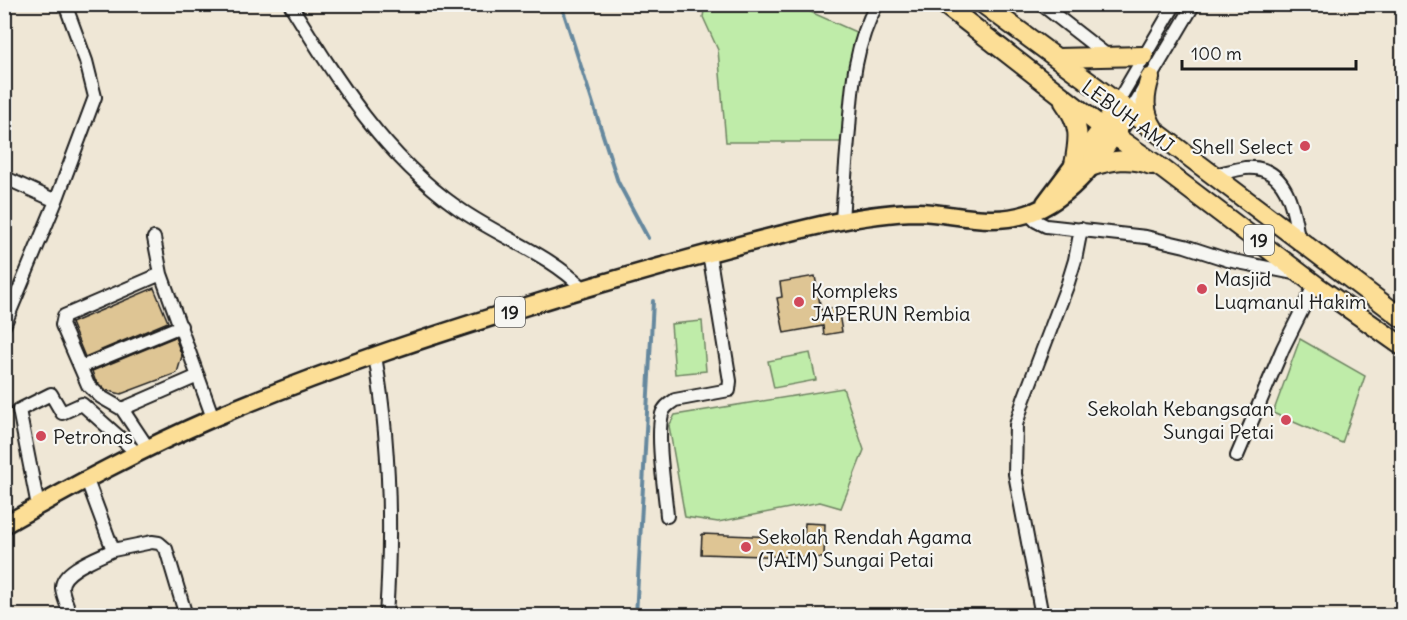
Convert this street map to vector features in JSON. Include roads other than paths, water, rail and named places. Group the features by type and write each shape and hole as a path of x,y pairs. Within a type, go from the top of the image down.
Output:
{"highway":[{"name":"LEBUH AMJ","path":"944,4 1109,131 1402,346"},
{"name":"LEBUH AMJ","path":"982,4 1124,107 1402,318"},
{"path":"1057,58 1144,56"},
{"path":"1150,78 1145,94 1145,110 1153,128 1158,133"},
{"path":"1049,86 1066,104 1076,121 1082,166 1131,160 1164,170"}],"main road":[{"name":"19","path":"4,525 143,450 213,418 375,356 584,289 709,253 876,215 918,212 995,220 1036,210 1065,195 1082,166 1124,107"}],"street":[{"path":"4,326 56,201 95,97 86,62 65,4"},
{"path":"290,4 358,109 394,154 456,207 482,224 561,267 584,289"},
{"path":"842,221 853,80 858,51 877,4"},
{"path":"1041,4 1109,57"},
{"path":"1124,107 1144,56 1175,4"},
{"path":"1124,107 1150,78 1194,4"},
{"path":"1213,176 1254,168 1268,173 1276,179 1291,201 1298,239"},
{"path":"4,176 56,201"},
{"path":"1036,210 1036,221 1046,226 1146,237 1309,279 1238,456"},
{"path":"1042,615 1015,474 1016,425 1067,286 1081,230"},
{"path":"154,238 161,274 213,418"},
{"path":"667,516 660,430 663,413 667,405 675,400 729,390 730,381 709,253"},
{"path":"143,450 122,409 101,397 88,385 62,325 64,316 161,274"},
{"path":"81,367 181,326"},
{"path":"375,356 387,443 390,556 386,615"},
{"path":"122,409 198,376"},
{"path":"38,506 19,410 51,394 62,413 82,405 143,450"},
{"path":"87,480 113,550"},
{"path":"71,615 62,588 70,571 113,550 152,542 159,543 166,549 186,615"}],"waterway":[{"path":"561,4 618,182 648,238"},
{"path":"636,616 653,301"}],"place":[{"name":"Shell Select","path":"1305,146"},
{"name":"Masjid Luqmanul Hakim","path":"1202,289"},
{"name":"Kompleks JAPERUN Rembia","path":"799,302"},
{"name":"Sekolah Kebangsaan Sungai Petai","path":"1286,420"},
{"name":"Petronas","path":"41,436"},
{"name":"Sekolah Rendah Agama (JAIM) Sungai Petai","path":"746,547"}]}
